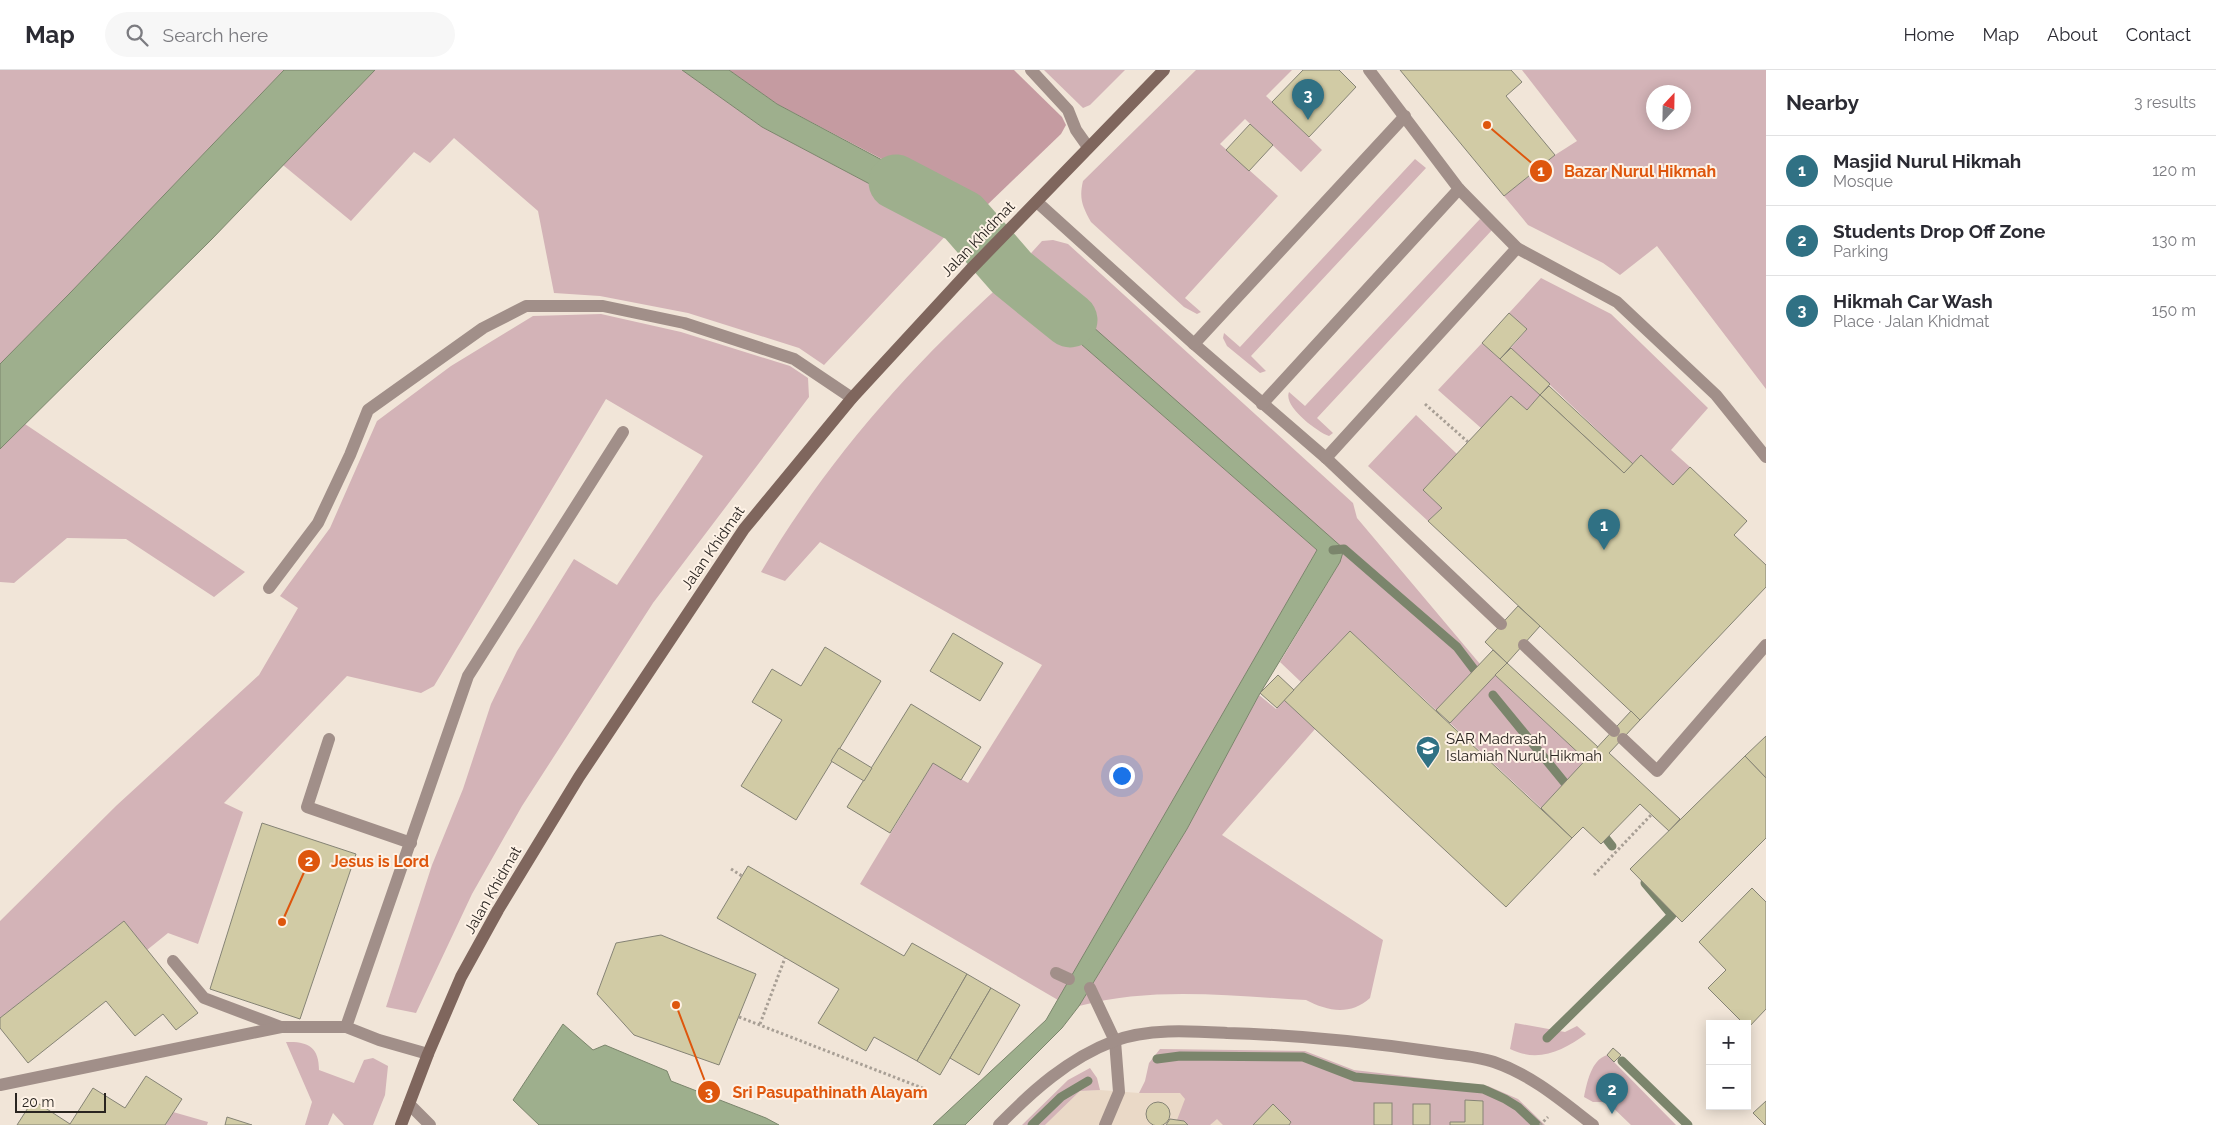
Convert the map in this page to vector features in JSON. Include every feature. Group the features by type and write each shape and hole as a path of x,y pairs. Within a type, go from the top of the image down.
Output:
{"street":[{"path":"1030,70 1068,110 1076,130 1088,147"},
{"name":"Jalan Khidmat","path":"401,1125 428,1054 470,960 498,910 579,777 744,529 852,398 970,270 1164,70"},
{"path":"1369,70 1458,189 1517,248 1617,302 1716,395 1766,456"},
{"path":"1194,344 1405,116"},
{"path":"1262,404 1458,189"},
{"path":"1037,202 1194,344 1326,458 1501,624"},
{"path":"1326,458 1517,248"},
{"path":"269,588 318,523 350,456 368,410 483,328 526,306 603,306 684,323 794,359 852,398"},
{"path":"346,1027 468,676 624,432"},
{"path":"1524,645 1656,771 1766,645"},
{"path":"329,739 307,807 411,843"},
{"path":"173,961 204,998 281,1028"},
{"path":"1056,973 1069,979"},
{"path":"1090,988 1115,1041 1119,1092 1105,1125"},
{"path":"0,1084 281,1028 346,1027 379,1040 428,1054"},
{"path":"998,1125 1017,1106 1067,1064 1115,1041 1140,1035 1187,1031 1258,1034 1376,1043 1493,1061 1521,1073 1542,1086 1593,1125"},
{"path":"409,1104 430,1125"}],"path":[{"path":"1425,404 1468,442"},
{"path":"1594,875 1652,814"},
{"path":"731,869 742,876"},
{"path":"760,1024 785,958"},
{"path":"739,1017 925,1089"}],"shaded area":[{"path":"0,70 284,70 0,364"},
{"path":"284,70 375,70 211,240 0,449 0,364"},
{"path":"375,70 682,70 762,127 953,228 824,365 799,348 688,313 600,296 554,293 538,211 454,138 430,163 414,152 351,221 283,165"},
{"path":"682,70 729,70 777,104 972,208 953,228 762,127"},
{"path":"729,70 1014,70 1062,117 1066,125 1061,134 984,208 977,209 777,104"},
{"path":"1044,70 1125,70 1090,105 1083,108"},
{"path":"1196,70 1292,70 1266,96 1322,150 1301,172 1245,119 1220,144 1278,196 1185,298 1201,312 1197,314 1184,307 1091,222 1081,197 1083,181"},
{"path":"1522,70 1766,70 1766,389 1657,246 1620,275 1603,263 1528,225 1504,196 1555,155 1577,141"},
{"path":"1415,159 1426,168 1251,356 1266,371 1260,373 1227,346 1223,338 1224,333 1240,347"},
{"path":"1480,219 1492,230 1317,418 1333,433 1329,436 1309,424 1291,404 1288,398 1289,392 1305,406"},
{"path":"1053,240 1068,244 1353,503 1357,518 1480,664 1436,710 1350,631 1301,682 1280,662 1340,562 1023,262 1042,241"},
{"path":"1023,262 1066,303 1344,549 1340,562 1259,695 1187,829 1079,1006 1062,1028 965,1125 933,1125 1046,1020 1317,550 1018,289 1001,285"},
{"path":"1541,278 1611,314 1708,408 1671,450 1690,467 1673,485 1641,455 1633,464 1511,348 1527,329 1509,313"},
{"path":"1001,285 1018,289 1317,550 1058,1000 860,884 933,763 968,783 1042,665 820,542 785,581 761,572 812,494 870,420 933,350"},
{"path":"601,314 681,332 790,366 808,378 809,397 653,603 522,806 472,894 416,1013 386,1007 432,865 463,789 491,704 517,651 574,559 617,585 703,456 606,399 434,686 421,693 347,676 224,803 243,812 198,944 168,933 147,950 124,921 0,1018 0,921 117,805 259,675 298,608 280,596 330,528 377,421 451,366 533,316"},
{"path":"1482,343 1540,395 1527,410 1511,396 1481,428 1438,390"},
{"path":"1416,415 1457,454 1423,490 1442,508 1428,521 1368,466"},
{"path":"25,424 245,572 214,597 126,539 67,538 14,583 0,582 0,449"},
{"path":"1495,675 1586,760 1541,808 1450,723"},
{"path":"1259,695 1276,709 1284,700 1315,729 1222,835 1383,940 1370,998 1355,1007 1338,1010 1322,1007 1306,1000 1192,994 1135,996 1079,1006 1187,829"},
{"path":"1515,1023 1565,1032 1577,1026 1586,1034 1559,1050 1540,1055 1530,1055 1510,1049"},
{"path":"563,1024 593,1050 605,1045 667,1071 671,1081 766,1118 779,1125 539,1125 513,1100"},
{"path":"286,1042 306,1044 311,1047 317,1056 319,1070 354,1083 364,1060 373,1058 388,1066 385,1095 373,1125 344,1125 333,1113 328,1125 305,1125 312,1102"},
{"path":"1160,1049 1305,1051 1354,1070 1488,1086 1518,1099 1545,1125 1483,1125 1483,1101 1466,1100 1465,1122 1450,1122 1450,1125 1430,1125 1413,1104 1413,1125 1392,1125 1374,1103 1374,1125 1289,1125 1291,1122 1273,1105 1253,1125 1223,1125 1217,1119 1210,1125 1188,1125 1184,1121 1177,1120 1185,1099 1180,1093 1139,1093 1145,1081 1149,1063"},
{"path":"1607,1055 1676,1125 1631,1125 1607,1102 1593,1102 1584,1097 1593,1067"},
{"path":"1090,1068 1097,1078 1100,1090 1080,1091 1045,1125 1022,1125 1068,1080"},
{"path":"1100,1090 1139,1093 1479,1091 1521,1125 1045,1125 1080,1091"},
{"path":"173,1112 208,1122 207,1125 165,1125"}],"building":[{"path":"1303,70 1339,70 1356,87 1309,137 1272,102"},
{"path":"1400,70 1511,70 1522,82 1506,96 1555,155 1504,196"},
{"path":"1250,124 1273,145 1249,171 1226,150"},
{"path":"1509,313 1527,329 1500,359 1482,343"},
{"path":"1511,348 1550,384 1540,395 1500,359"},
{"path":"1549,386 1633,464 1624,473 1540,395"},
{"path":"1540,395 1624,473 1641,455 1673,485 1690,467 1747,521 1734,535 1766,565 1766,587 1640,720 1428,521 1442,508 1423,490 1511,396 1527,410"},
{"path":"1518,606 1540,626 1507,663 1485,642"},
{"name":"SAR Madrasah Islamiah Nurul Hikmah","path":"1350,631 1572,838 1506,907 1284,700"},
{"path":"953,633 1003,663 980,701 930,671"},
{"path":"825,647 881,681 796,820 741,786 782,720 752,702 772,669 801,686"},
{"path":"1493,650 1507,663 1450,723 1436,710"},
{"path":"1507,663 1598,747 1586,760 1495,675"},
{"path":"1278,675 1294,690 1277,708 1260,693"},
{"path":"911,704 981,747 961,780 933,763 890,833 847,807"},
{"path":"1631,711 1640,720 1609,753 1680,819 1669,831 1640,804 1601,844 1583,827 1572,838 1541,808"},
{"path":"1766,736 1766,778 1745,756"},
{"path":"839,748 872,768 864,781 831,761"},
{"path":"1745,756 1766,778 1766,838 1682,922 1630,869"},
{"path":"262,823 356,854 300,1019 210,989"},
{"path":"748,866 904,956 912,943 967,974 917,1061 874,1037 866,1051 818,1023 839,989 717,918"},
{"path":"1752,888 1766,902 1766,1009 1751,1025 1751,1020 1740,1020 1708,988 1726,970 1699,942"},
{"path":"124,921 198,1013 176,1030 163,1014 135,1036 106,1001 28,1063 0,1028 0,1018"},
{"path":"661,935 756,974 719,1065 634,1035 597,994 616,943"},
{"path":"967,974 991,988 940,1075 917,1061"},
{"path":"991,988 1020,1005 979,1075 950,1058"},
{"path":"1613,1048 1621,1055 1614,1062 1607,1055"},
{"path":"146,1076 182,1099 165,1125 17,1125 33,1100 70,1124 93,1088 125,1108"},
{"path":"1465,1100 1483,1101 1483,1125 1450,1125 1450,1122 1465,1122"},
{"path":"1766,1101 1766,1125 1765,1125 1753,1113"},
{"path":"1158,1102 1167,1105 1170,1114 1167,1123 1158,1126 1149,1123 1146,1114 1149,1105"},
{"path":"1374,1103 1392,1103 1392,1125 1374,1125"},
{"path":"1273,1104 1291,1122 1289,1125 1253,1125"},
{"path":"1413,1104 1430,1104 1430,1125 1413,1125"},
{"path":"227,1117 252,1125 225,1125"},
{"path":"1170,1119 1184,1121 1188,1125 1166,1125"}],"waterway":[{"path":"896,182 963,217 1012,273 1070,320"},
{"path":"1333,550 1344,549 1457,647 1476,672"},
{"path":"1493,695 1569,788"},
{"path":"1600,831 1612,846"},
{"path":"1547,1038 1672,915 1645,883"},
{"path":"1157,1059 1180,1056 1303,1057 1355,1077 1483,1089 1518,1107 1537,1125"},
{"path":"1622,1061 1688,1125"},
{"path":"1032,1125 1061,1097 1088,1081"}],"place":[{"name":"Hikmah Car Wash","path":"1308,120"},
{"name":"Bazar Nurul Hikmah","path":"1487,125"},
{"name":"Masjid Nurul Hikmah","path":"1604,550"},
{"name":"SAR Madrasah Islamiah Nurul Hikmah","path":"1428,769"},
{"name":"Jesus is Lord","path":"282,922"},
{"name":"Sri Pasupathinath Alayam","path":"676,1005"},
{"name":"Students Drop Off Zone","path":"1612,1114"}]}
